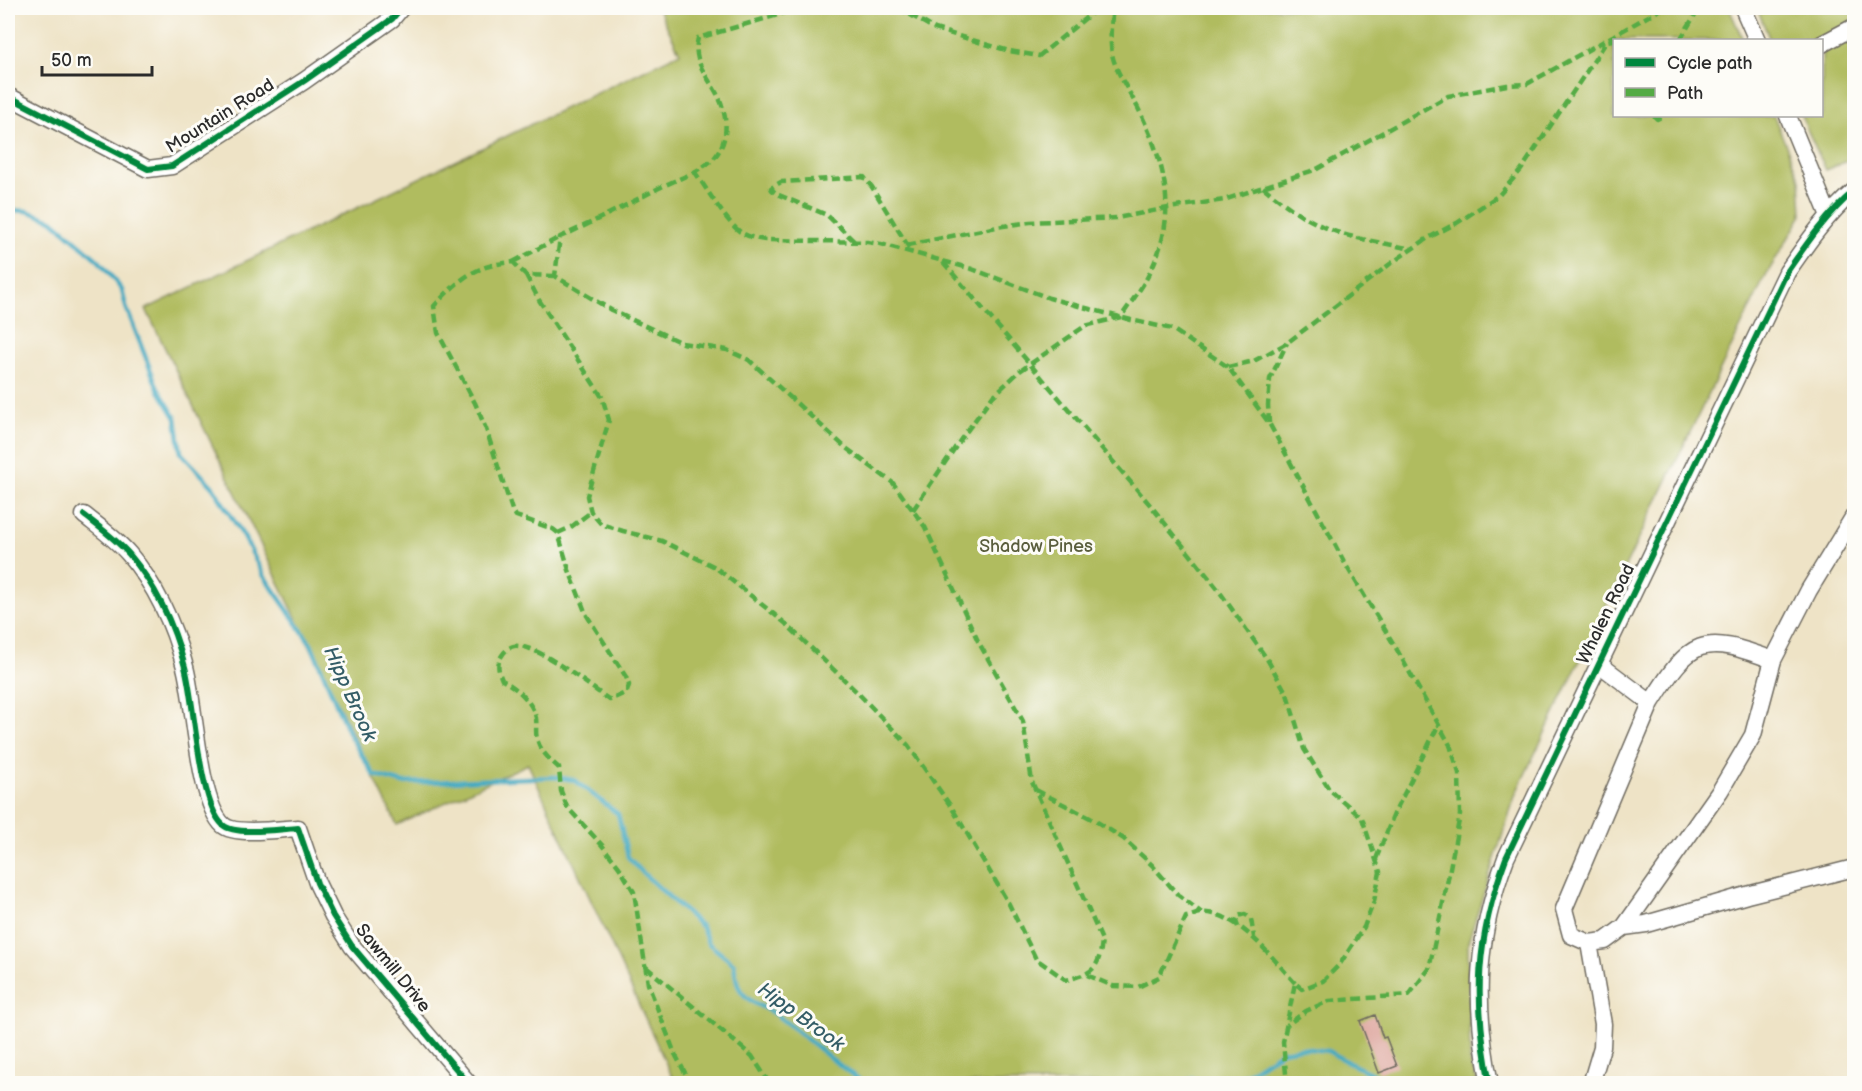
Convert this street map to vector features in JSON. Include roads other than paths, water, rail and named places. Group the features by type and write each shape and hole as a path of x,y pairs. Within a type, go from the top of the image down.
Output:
{"street":[{"name":"Mountain Road","path":"8,96 148,169 172,166 304,81 392,19 401,8"},
{"path":"1743,8 1757,39"},
{"path":"1823,43 1854,27"},
{"path":"1788,117 1829,216"},
{"name":"Whalen Road","path":"1490,1083 1479,1019 1481,951 1493,891 1506,858 1787,272 1808,240 1854,191"},
{"name":"Sawmill Drive","path":"84,515 128,552 151,582 164,606 186,668 205,791 221,824 230,830 242,831 298,828 317,883 333,916 352,946 469,1083"},
{"path":"1773,660 1742,649 1717,644 1703,645 1673,669 1651,703 1564,909 1571,935 1589,943 1605,940 1624,927 1720,791 1753,735 1773,660 1809,590 1854,516"},
{"path":"1599,664 1651,703"},
{"path":"1624,927 1646,924 1779,886 1854,868"},
{"path":"1589,943 1603,1024 1602,1047 1591,1083"}],"waterway":[{"name":"Hipp Brook","path":"8,210 27,211 52,220 99,261 122,290 126,307 158,389 176,418 181,453 213,487 244,537 264,576 311,644 349,734 374,775 403,783 555,777 574,780 618,814 628,857 702,927 708,943 734,964 738,985 744,995 776,1015 866,1084"},
{"name":"Hipp Brook","path":"1178,1084 1192,1079 1206,1083 1230,1081 1245,1075 1282,1051 1301,1048 1328,1051 1388,1084"}],"park label":[{"name":"Shadow Pines","path":"1036,546"}]}
